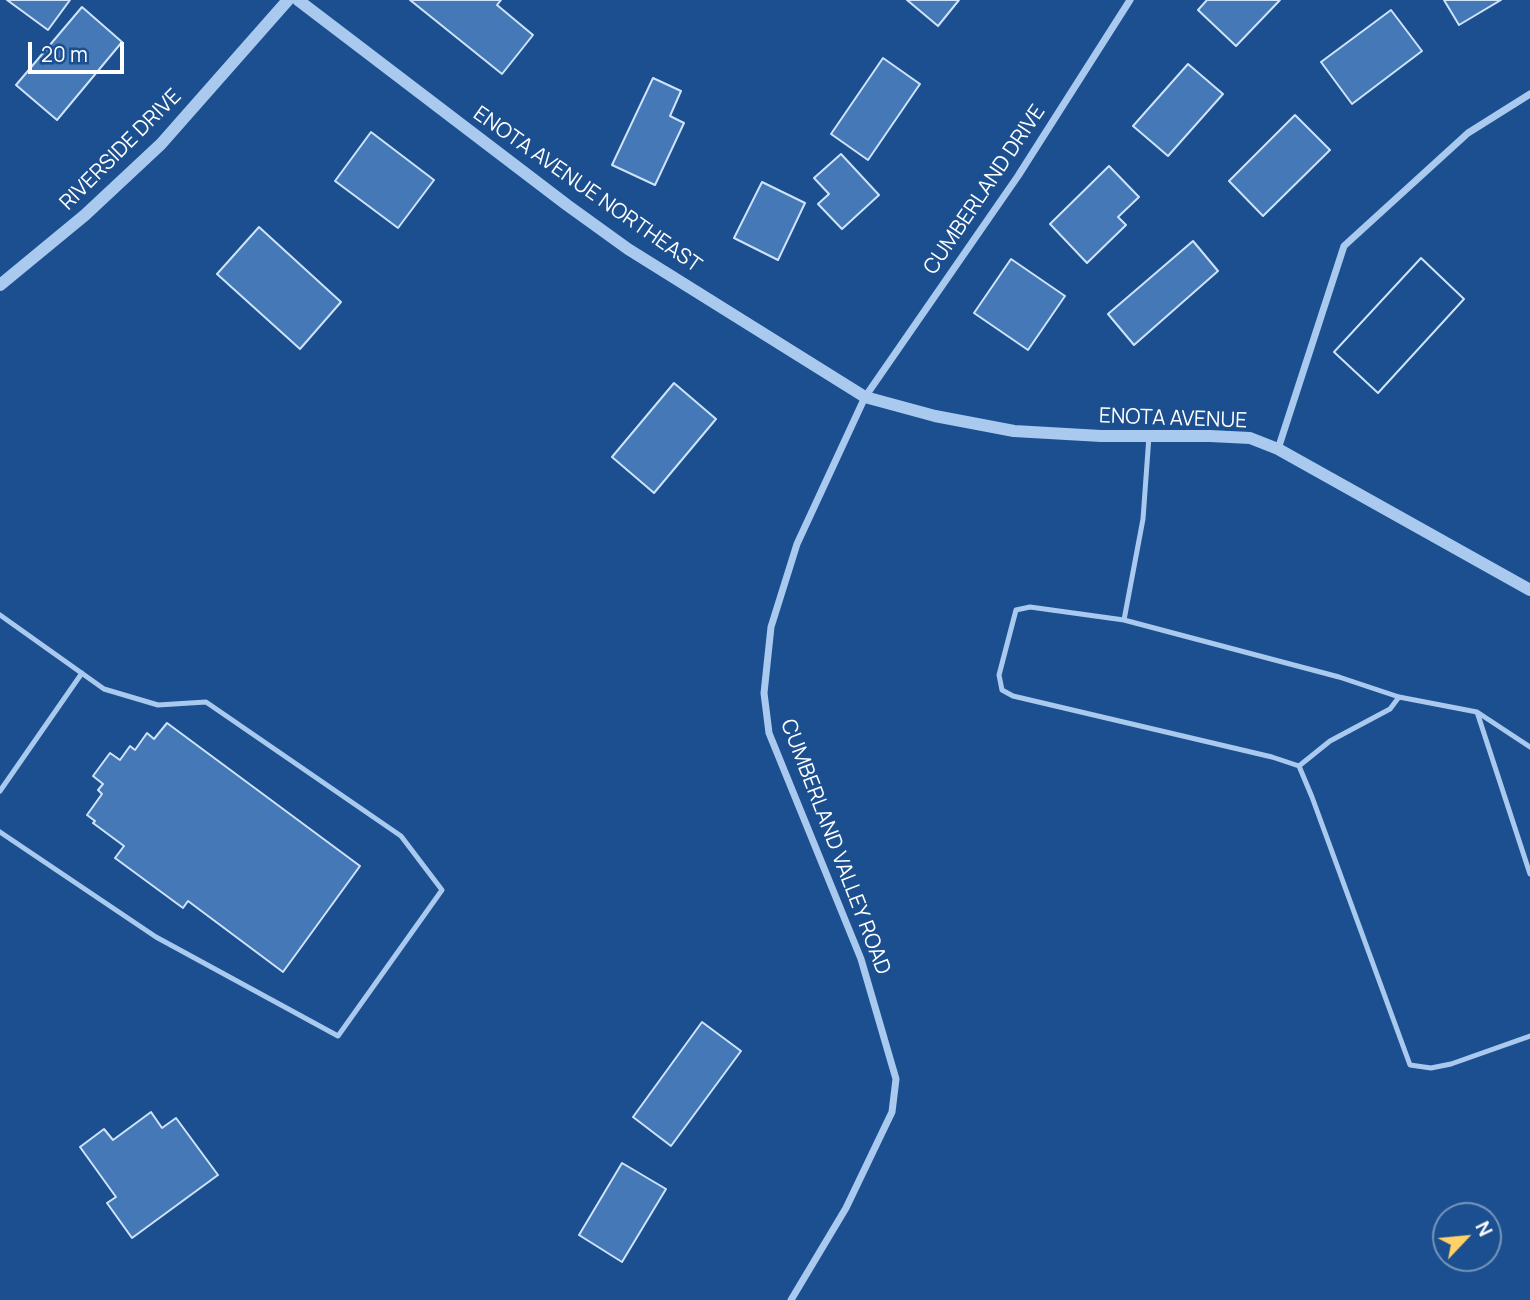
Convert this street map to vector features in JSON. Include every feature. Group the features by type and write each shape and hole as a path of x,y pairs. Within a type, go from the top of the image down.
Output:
{"street":[{"name":"RIVERSIDE DRIVE","path":"0,285 85,215 161,144 288,0"},
{"name":"ENOTA AVENUE NORTHEAST","path":"298,0 567,205 628,248 865,397"},
{"name":"CUMBERLAND DRIVE","path":"865,397 1018,176 1130,0"},
{"path":"1278,449 1344,246 1468,133 1530,94"},
{"name":"ENOTA AVENUE","path":"865,397 935,416 1014,431 1101,436 1250,438 1278,449 1530,590"},
{"name":"CUMBERLAND VALLEY ROAD","path":"791,1300 846,1208 892,1112 897,1079 861,959 769,733 764,694 771,626 797,544 865,397"}],"lane":[{"path":"1124,620 1143,519 1149,436"},
{"path":"1530,747 1477,712 1399,697 1339,677 1124,620 1030,607 1016,610 999,675 1002,690 1013,696 1272,757 1298,766 1312,797 1410,1065 1430,1068 1451,1064 1530,1036"},
{"path":"0,615 104,689 158,705 206,702 401,836 442,890 338,1037 156,937 0,832"},
{"path":"0,791 82,673"},
{"path":"1298,766 1330,741 1390,709 1399,697"},
{"path":"1477,712 1530,874"}],"building":[{"path":"7,0 70,0 48,30"},
{"path":"410,0 501,0 497,5 533,35 502,74"},
{"path":"907,0 959,0 938,26"},
{"path":"1207,0 1280,0 1236,46 1198,10"},
{"path":"1444,0 1501,0 1459,25"},
{"path":"82,7 122,42 57,120 16,85"},
{"path":"1391,10 1422,51 1352,104 1321,62"},
{"path":"883,58 920,84 868,160 831,134"},
{"path":"1188,64 1223,94 1168,156 1133,126"},
{"path":"653,78 681,91 670,116 684,123 655,185 612,165"},
{"path":"1295,115 1330,150 1263,216 1229,181"},
{"path":"371,132 434,180 398,228 335,181"},
{"path":"841,154 879,195 842,229 818,204 829,194 814,178"},
{"path":"1109,166 1139,197 1118,217 1126,225 1087,263 1050,224"},
{"path":"762,182 805,203 778,260 734,238"},
{"path":"259,227 341,302 300,349 217,274"},
{"path":"1193,241 1218,271 1134,345 1108,314"},
{"path":"1421,258 1464,299 1378,393 1334,352"},
{"path":"1421,258 1464,299 1378,393 1334,352"},
{"path":"1011,259 1065,296 1028,350 974,313"},
{"path":"674,383 716,419 654,493 612,457"},
{"path":"167,723 360,866 283,972 188,901 183,908 115,858 124,846 93,823 95,821 87,815 102,794 98,790 103,784 93,776 110,753 120,760 130,746 135,750 147,733 154,739"},
{"path":"702,1022 741,1051 671,1146 633,1117"},
{"path":"151,1112 162,1128 176,1118 218,1175 132,1238 107,1203 116,1197 80,1147 104,1129 113,1140"},
{"path":"622,1163 666,1189 622,1262 579,1235"}]}
